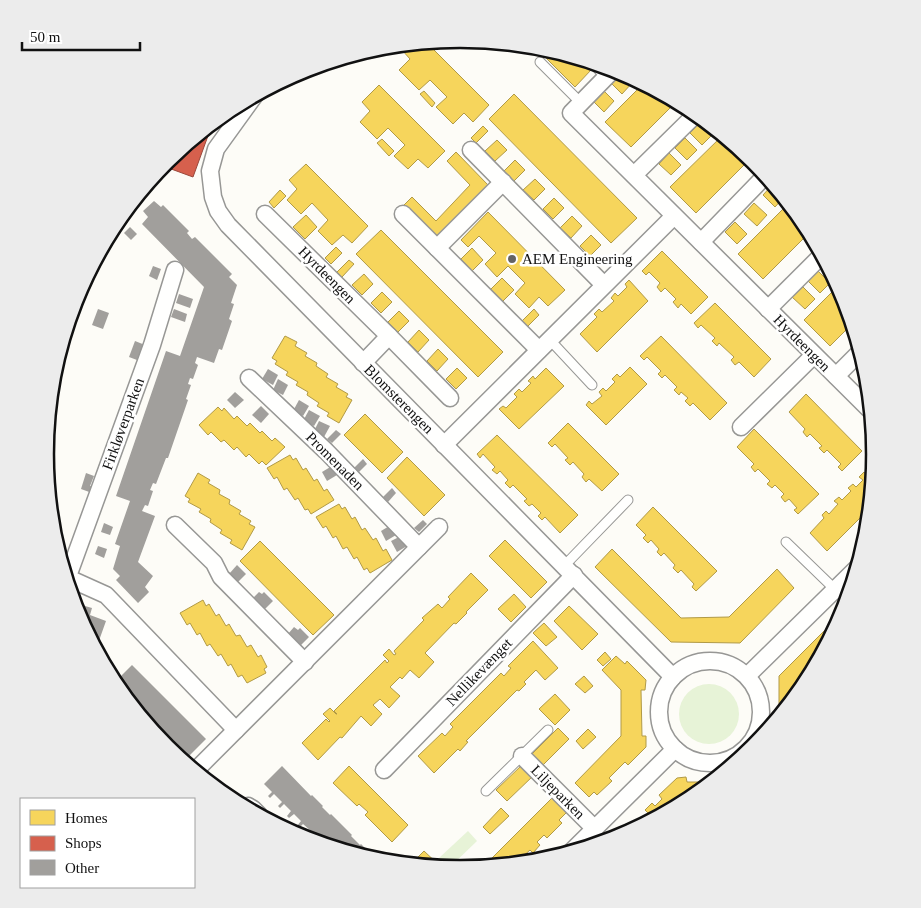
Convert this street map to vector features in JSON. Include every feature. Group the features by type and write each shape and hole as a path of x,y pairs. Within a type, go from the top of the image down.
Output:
{"street":[{"path":"581,104 608,75"},
{"name":"Hyrdeengen","path":"581,104 571,113 864,404"},
{"name":"Blomsterengen","path":"244,110 216,149 210,171 213,196 218,211 228,225 673,677"},
{"path":"634,175 691,119"},
{"path":"471,150 604,285"},
{"path":"701,242 761,180"},
{"path":"438,248 503,182"},
{"name":"Hyrdeengen","path":"265,214 450,398"},
{"path":"403,214 545,345"},
{"path":"444,445 674,216"},
{"name":"Hyrdeengen","path":"768,309 817,259"},
{"name":"Firkløverparken","path":"71,568 152,346 175,270"},
{"path":"363,363 389,336"},
{"path":"741,427 814,355"},
{"name":"Hyrdeengen","path":"836,376 855,357"},
{"name":"Promenaden","path":"248,378 311,437 419,547"},
{"path":"175,525 214,563 221,577 305,662"},
{"path":"200,766 439,527"},
{"name":"Nellikevænget","path":"384,770 569,571"},
{"path":"746,676 847,578"},
{"name":"Firkløverparken","path":"75,581 106,595 236,730"},
{"path":"729,760 719,763 708,763 692,760 675,750 664,734 659,716 661,698 673,677 688,666 700,662 713,661 737,668 757,690 762,712 759,730"},
{"path":"582,842 675,750"},
{"name":"Liljeparken","path":"522,756 594,829"}],"lane":[{"path":"540,62 581,104"},
{"path":"545,345 592,385"},
{"path":"569,571 628,500"},
{"path":"786,542 841,596"},
{"name":"Liljeparken","path":"486,791 548,730"}],"green space":[{"path":"709,684 726,689 734,697 739,714 734,731 726,739 709,744 692,739 684,731 679,714 684,697 692,689"},
{"path":"468,831 477,841 457,860 441,860 439,858"}],"building: Homes":[{"path":"432,48 489,105 473,122 464,113 453,124 436,107 447,97 430,80 419,90 399,70 410,59 403,52"},
{"path":"544,56 591,70 575,87"},
{"path":"614,77 631,85 622,94 610,82"},
{"path":"379,85 445,151 428,168 418,159 408,169 394,156 405,145 388,128 377,139 360,122 370,111 362,102"},
{"path":"639,88 671,107 631,147 605,122"},
{"path":"602,89 614,101 604,112 592,100"},
{"path":"424,91 435,103 432,107 420,94"},
{"path":"514,94 637,218 611,243 489,119"},
{"path":"698,125 712,135 702,145 690,133"},
{"path":"483,126 488,131 476,143 471,138"},
{"path":"685,138 697,150 687,160 675,148"},
{"path":"382,139 394,151 389,156 377,143"},
{"path":"497,140 507,150 495,161 485,151"},
{"path":"718,140 745,164 696,213 670,187"},
{"path":"456,152 488,185 436,237 404,205 412,197 436,221 470,185 447,161"},
{"path":"669,153 681,165 671,175 659,164"},
{"path":"515,160 525,170 514,181 504,171"},
{"path":"306,164 368,226 352,243 343,235 332,245 318,231 328,220 312,203 301,214 287,200 297,189 289,180"},
{"path":"535,179 545,189 534,200 523,190"},
{"path":"768,189 779,202 775,207 763,195"},
{"path":"280,190 286,196 274,208 269,202"},
{"path":"554,198 564,208 553,219 543,209"},
{"path":"754,203 767,215 757,226 744,214"},
{"path":"784,208 804,238 763,279 738,254"},
{"name":"AEM Engineering","path":"488,212 565,290 548,306 539,297 529,308 515,294 525,283 508,266 497,277 485,264 496,253 479,236 468,247 461,240"},
{"path":"306,215 317,227 305,239 293,227"},
{"path":"572,216 582,226 571,238 560,228"},
{"path":"735,222 747,234 737,244 725,232"},
{"path":"381,230 503,352 478,377 356,254"},
{"path":"591,235 601,245 590,256 580,246"},
{"path":"336,247 342,253 331,264 325,258"},
{"path":"472,248 483,260 472,271 461,259"},
{"path":"662,251 708,297 691,314 681,304 678,308 673,302 676,299 665,288 661,292 657,287 660,283 649,272 646,275 642,271"},
{"path":"349,260 354,264 342,277 337,272"},
{"path":"818,271 829,284 820,293 808,281"},
{"path":"364,274 373,284 362,295 352,285"},
{"path":"502,278 514,290 502,302 490,290"},
{"path":"629,280 648,301 597,352 580,334 597,317 594,314 599,309 602,312 614,301 611,298 615,293 618,296 627,287 625,284"},
{"path":"803,287 815,299 805,309 792,297"},
{"path":"833,291 847,329 830,346 804,320"},
{"path":"382,292 392,302 381,313 371,303"},
{"path":"715,303 771,359 754,377 739,362 735,365 731,360 734,357 719,343 717,346 712,341 715,338 701,325 698,328 694,323"},
{"path":"534,309 539,315 527,327 522,321"},
{"path":"399,311 409,321 398,332 388,322"},
{"path":"419,330 429,340 418,352 408,342"},
{"path":"285,336 297,342 295,346 307,353 305,356 317,363 316,366 328,374 326,377 338,384 336,387 348,394 346,397 352,400 339,423 327,416 329,413 317,406 319,403 307,395 308,392 296,385 298,382 286,375 288,372 275,364 277,361 272,358"},
{"path":"661,336 727,403 710,420 693,403 690,406 685,401 688,398 681,392 679,395 674,390 677,387 665,375 662,378 658,374 661,371 647,357 644,360 640,356"},
{"path":"438,349 448,359 437,371 427,361"},
{"path":"630,367 647,384 606,425 586,405 589,401 592,404 602,396 599,392 603,388 606,391 615,382 612,379 617,374 620,377"},
{"path":"457,368 467,378 456,389 446,379"},
{"path":"546,368 564,386 519,429 499,409 503,406 506,408 517,397 514,394 519,389 522,392 531,383 528,381 533,376 535,379"},
{"path":"806,394 862,451 842,471 838,467 841,464 827,450 824,453 819,448 822,446 810,434 807,437 803,432 805,429 789,412"},
{"path":"218,407 222,411 224,408 234,419 237,416 247,426 250,423 260,433 262,431 272,441 275,438 285,447 266,465 262,461 259,464 249,454 246,457 237,447 234,450 224,440 221,442 211,432 208,435 199,425"},
{"path":"365,414 403,452 382,473 344,435"},
{"path":"568,423 619,474 602,491 589,479 586,482 582,477 584,474 573,462 570,465 565,460 568,458 555,444 552,447 548,443"},
{"path":"754,429 819,494 798,514 794,510 797,508 789,499 785,502 781,497 784,494 775,485 772,488 767,484 770,481 758,469 755,472 751,467 754,464 737,447"},
{"path":"497,435 578,515 560,533 545,517 542,520 538,516 541,513 532,504 529,506 524,501 527,499 513,485 510,488 505,483 508,480 500,471 497,474 492,470 495,467 483,454 480,458 477,454"},
{"path":"290,455 293,460 296,458 303,470 306,468 314,481 317,479 324,491 327,489 334,500 311,514 308,509 305,510 298,498 295,500 287,488 284,490 277,477 274,479 267,468"},
{"path":"407,457 445,495 424,516 387,478"},
{"path":"864,472 866,475 866,481 862,516 827,551 810,533 824,518 822,515 826,511 829,514 838,504 834,501 839,497 842,500 851,491 848,488 853,484 856,487 863,480 859,477"},
{"path":"198,473 210,480 208,483 220,490 219,494 230,500 229,504 241,511 239,514 251,521 249,524 255,527 242,550 230,543 232,540 220,533 222,530 210,522 211,519 199,512 201,509 188,502 190,499 185,496"},
{"path":"339,504 342,509 345,507 352,519 355,517 362,530 365,528 373,540 376,538 383,551 386,549 392,560 370,573 367,568 364,570 357,557 354,559 347,547 343,549 336,536 333,538 326,526 323,528 316,517"},
{"path":"653,507 717,571 696,591 692,587 694,584 681,570 678,573 673,568 675,565 664,553 661,556 657,552 659,549 651,540 648,543 643,538 646,535 636,525"},
{"path":"505,540 547,582 531,598 489,556"},
{"path":"260,541 334,615 313,635 240,561"},
{"path":"612,549 681,618 729,617 777,569 794,588 740,643 671,642 595,567"},
{"path":"471,573 488,590 425,653 434,662 419,678 410,670 402,679 400,677 390,687 400,696 389,708 380,699 373,705 382,714 371,726 361,716 342,738 340,737 318,760 302,743 326,719 330,721 323,714 330,708 337,714 334,711 385,660 387,663 389,661 383,655 389,649 394,655 396,654 394,651 424,620 422,618 438,604 442,608 450,599 448,597"},
{"path":"514,594 526,607 511,622 498,609"},
{"path":"203,600 206,606 209,604 216,616 219,614 226,626 229,624 236,636 240,635 247,647 251,645 258,657 261,655 267,667 264,669 266,673 247,683 242,675 238,677 231,664 228,666 221,654 218,656 210,644 207,646 200,633 197,635 190,623 187,625 180,613"},
{"path":"569,606 598,634 582,650 554,621"},
{"path":"544,623 557,637 546,646 533,633"},
{"path":"828,627 813,657 779,706 779,676"},
{"path":"533,641 558,668 545,680 536,670 524,682 526,684 519,691 517,690 466,741 468,742 460,751 458,749 434,773 418,756 442,733 445,736 453,727 450,724 501,673 504,676 511,668 508,666"},
{"path":"605,652 611,659 603,666 597,660"},
{"path":"616,656 625,664 627,661 646,680 645,690 641,690 642,736 646,736 646,747 628,765 625,762 609,778 612,781 597,795 594,792 589,797 575,783 621,736 621,690 602,670"},
{"path":"584,676 593,686 585,693 575,684"},
{"path":"555,694 570,710 555,725 539,709"},
{"path":"558,728 569,739 543,765 532,754"},
{"path":"588,729 596,737 583,749 576,741"},
{"path":"523,764 534,775 507,801 496,790"},
{"path":"349,766 408,825 392,842 365,815 368,812 359,804 357,806 333,783"},
{"path":"686,777 687,782 700,782 643,817 648,813 645,810 652,803 655,806 662,799 659,795 677,778"},
{"path":"554,796 568,811 559,820 562,823 547,838 544,835 537,842 540,845 533,853 530,850 524,855 490,860"},
{"path":"501,808 509,816 490,834 483,827"},
{"path":"424,851 434,860 419,858 418,857"}],"building: Shops":[{"path":"208,136 193,177 171,169 192,148"}],"building: Other":[{"path":"154,201 161,207 163,205 189,231 187,233 192,239 195,237 232,274 229,277 237,285 231,303 234,304 229,319 232,321 222,350 219,349 214,363 197,357 195,363 198,365 193,379 190,378 188,384 191,385 186,399 188,400 168,458 166,458 156,484 153,483 150,490 153,491 148,506 145,505 142,511 155,516 138,562 153,576 145,587 149,592 138,603 116,580 120,576 113,569 120,546 115,544 130,501 116,496 166,351 180,356 204,287 142,224 148,217 143,211"},
{"path":"130,227 137,234 131,240 124,233"},
{"path":"153,266 161,269 157,280 149,276"},
{"path":"179,294 193,299 190,308 176,303"},
{"path":"98,309 109,313 103,329 92,325"},
{"path":"174,309 187,314 185,322 171,317"},
{"path":"135,341 145,345 137,360 129,357"},
{"path":"268,369 278,375 273,385 262,379"},
{"path":"278,379 288,385 283,395 273,390"},
{"path":"235,392 244,400 235,408 227,400"},
{"path":"299,400 309,406 303,416 293,411"},
{"path":"261,406 269,414 261,423 252,415"},
{"path":"309,410 320,416 314,426 303,421"},
{"path":"319,421 330,426 324,437 314,431"},
{"path":"336,430 341,434 332,443 327,439"},
{"path":"363,459 367,464 359,472 354,468"},
{"path":"332,466 337,475 327,481 322,472"},
{"path":"86,473 94,476 90,486 93,487 92,493 81,489"},
{"path":"392,488 396,493 388,502 383,497"},
{"path":"423,520 427,524 419,532 414,528"},
{"path":"104,523 113,527 110,535 101,532"},
{"path":"391,525 396,535 386,541 381,531"},
{"path":"401,536 407,546 397,552 391,541"},
{"path":"98,546 107,549 104,558 95,554"},
{"path":"237,565 246,574 238,582 229,574"},
{"path":"259,592 262,594 264,592 273,601 265,609 253,598"},
{"path":"83,606 92,608 90,615 106,621 99,640"},
{"path":"294,627 298,630 300,628 309,637 300,646 288,634"},
{"path":"132,665 206,739 188,756 155,722 121,676"},
{"path":"282,766 367,850 310,832 303,824 300,827 298,827 301,821 294,814 289,818 287,816 291,811 284,804 280,808 278,806 282,802 274,794 270,798 268,796 272,792 264,784"}],"place":[{"name":"AEM Engineering","path":"512,259"}]}
